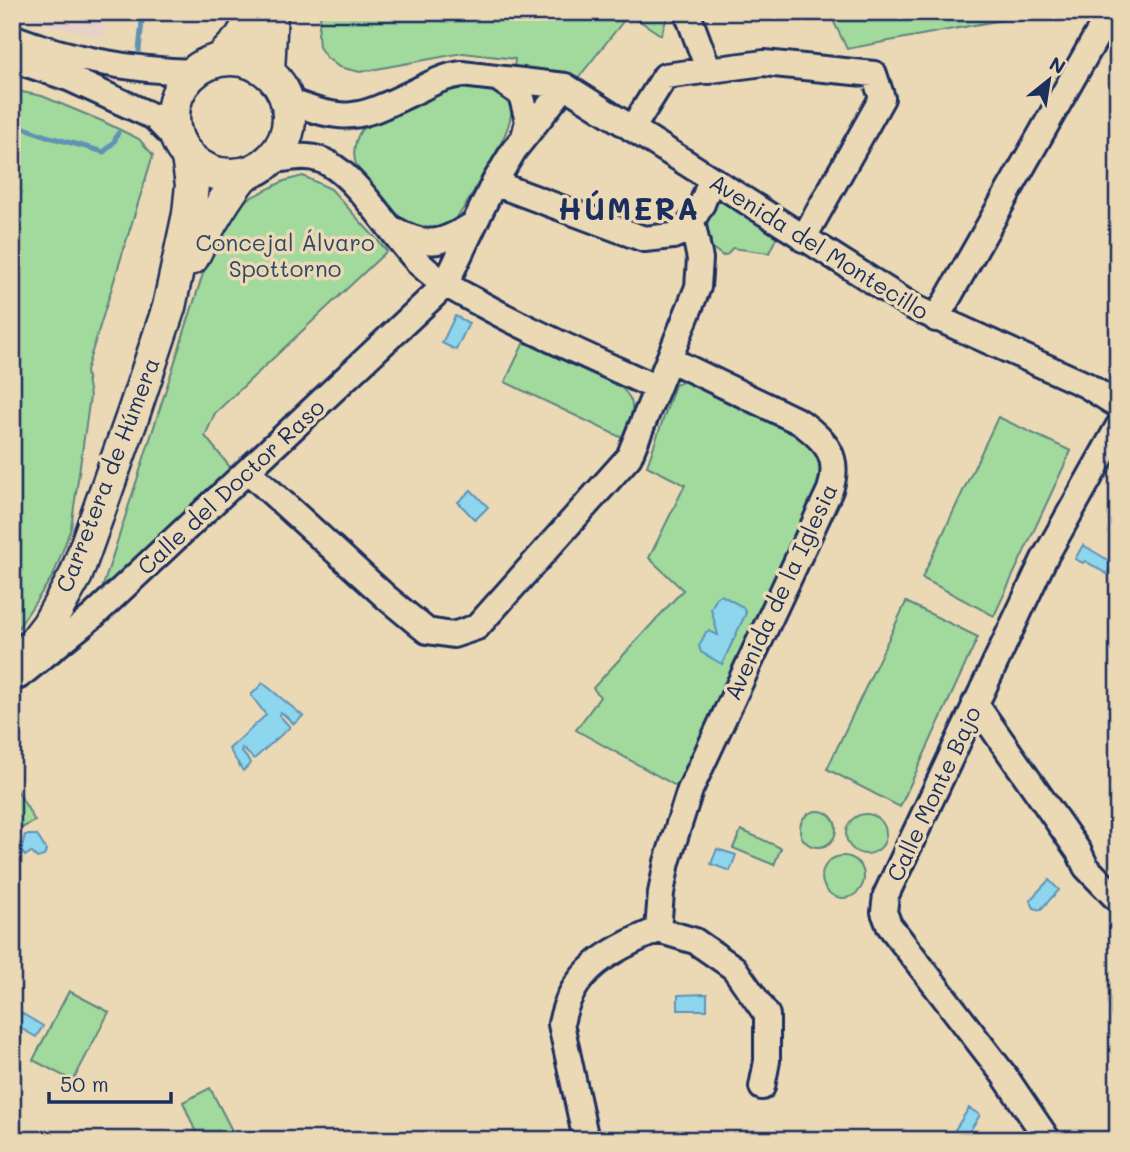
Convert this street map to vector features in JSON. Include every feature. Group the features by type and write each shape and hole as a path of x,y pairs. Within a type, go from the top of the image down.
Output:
{"main road":[{"path":"207,66 245,61 268,72 280,84 287,100 290,125 282,146 256,168 223,176 206,169 184,150 173,123 174,103 182,86 241,38 256,12"},
{"path":"268,72 271,12"},
{"name":"Carretera de Húmera","path":"12,672 48,625 76,575 169,307 189,214 192,184 184,150"},
{"name":"Carretera de Húmera","path":"169,307 209,222 256,168"}],"street":[{"path":"687,12 709,71"},
{"path":"936,319 1111,26"},
{"path":"12,37 38,47 76,68 154,117 184,150"},
{"path":"12,59 76,68 158,71 207,66"},
{"path":"632,129 665,76 764,62 874,74 882,98 803,239"},
{"path":"287,100 316,112 350,117 372,112 446,76 493,76 565,86"},
{"path":"493,76 521,94 528,121 524,137"},
{"path":"445,285 494,183 524,137 565,86"},
{"name":"Avenida del Montecillo","path":"565,86 895,297 936,319 1116,398"},
{"path":"256,168 302,157 327,162 352,183 419,263 445,285 511,321 657,388"},
{"path":"494,183 644,239 683,229 702,204 710,180"},
{"path":"388,227 410,239 429,243 451,238 474,224"},
{"path":"248,471 428,631 453,635 477,626 629,457 698,286 700,260 683,229"},
{"name":"Calle del Doctor Raso","path":"12,682 93,616 445,285"},
{"name":"Avenida de la Iglesia","path":"658,930 667,862 690,790 830,490 835,474 828,447 800,422 669,359"},
{"name":"Calle Monte Bajo","path":"1048,1140 1004,1075 889,925 884,912 886,895 1044,559 1118,427"},
{"path":"975,703 1079,852 1086,867 1118,900"},
{"path":"586,1140 561,1024 564,1006 589,969 611,952 658,930 695,941 734,968 766,1015 767,1060 762,1087"}],"shaded area":[{"path":"12,12 105,12 104,38 47,25"}],"green space":[{"path":"321,12 669,12 661,35 629,14 579,77 514,68 515,59 463,53 360,72 339,67 326,57 319,47"},
{"path":"829,12 1044,12 847,49"},
{"path":"482,87 501,95 512,107 501,142 455,219 437,228 413,227 373,188 359,170 354,151 360,133 362,129 453,88"},
{"path":"12,90 42,96 102,121 139,139 153,155 86,371 90,397 71,528 54,574 12,637"},
{"name":"Concejal Álvaro Spottorno","path":"303,176 331,189 387,251 215,413 205,436 234,472 105,591 103,586 209,255 236,205 284,181"},
{"path":"719,200 777,236 769,253 732,248 723,256 711,247 707,225"},
{"path":"524,342 619,386 626,392 632,410 622,438 505,382"},
{"path":"689,379 779,423 795,434 817,457 820,472 817,488 678,787 576,730 600,697 593,688 683,590 649,558 685,485 647,466 675,385"},
{"path":"998,417 1071,451 994,616 922,578"},
{"path":"906,602 978,637 900,807 827,769"},
{"path":"14,785 35,821 12,833 12,787"},
{"path":"818,811 831,816 836,829 831,842 818,847 805,842 800,829 805,816"},
{"path":"866,814 880,820 886,834 880,848 866,854 852,848 846,834 852,820"},
{"path":"741,830 781,848 774,865 733,848"},
{"path":"843,856 858,862 864,877 858,892 843,898 828,892 822,877 828,862"},
{"path":"69,991 109,1012 73,1081 33,1060"},
{"path":"210,1088 237,1140 199,1140 183,1102"}],"water":[{"path":"455,316 469,323 456,350 442,343"},
{"path":"471,490 488,507 475,520 458,502"},
{"path":"1083,545 1113,563 1107,574 1085,561 1083,563 1075,559"},
{"path":"721,595 743,607 746,613 722,664 701,652 699,646 706,632 718,635 711,609"},
{"path":"263,683 303,716 294,724 281,712 279,715 290,727 254,759 242,748 241,751 251,763 243,771 229,749 266,715 251,695"},
{"path":"25,835 37,835 46,850 44,856 37,858 31,852 25,856 21,850"},
{"path":"717,849 736,855 730,871 711,864"},
{"path":"1049,880 1059,890 1040,910 1034,908 1030,900"},
{"path":"707,994 707,1010 678,1010 678,995"},
{"path":"18,1011 43,1026 36,1037 15,1025 12,1027"},
{"path":"969,1108 980,1115 964,1140 953,1133"}],"waterway":[{"path":"139,50 143,12"},
{"path":"12,123 46,136 104,152 114,142 118,133"}],"district":[{"name":"HÚMERA","path":"629,210"}]}
